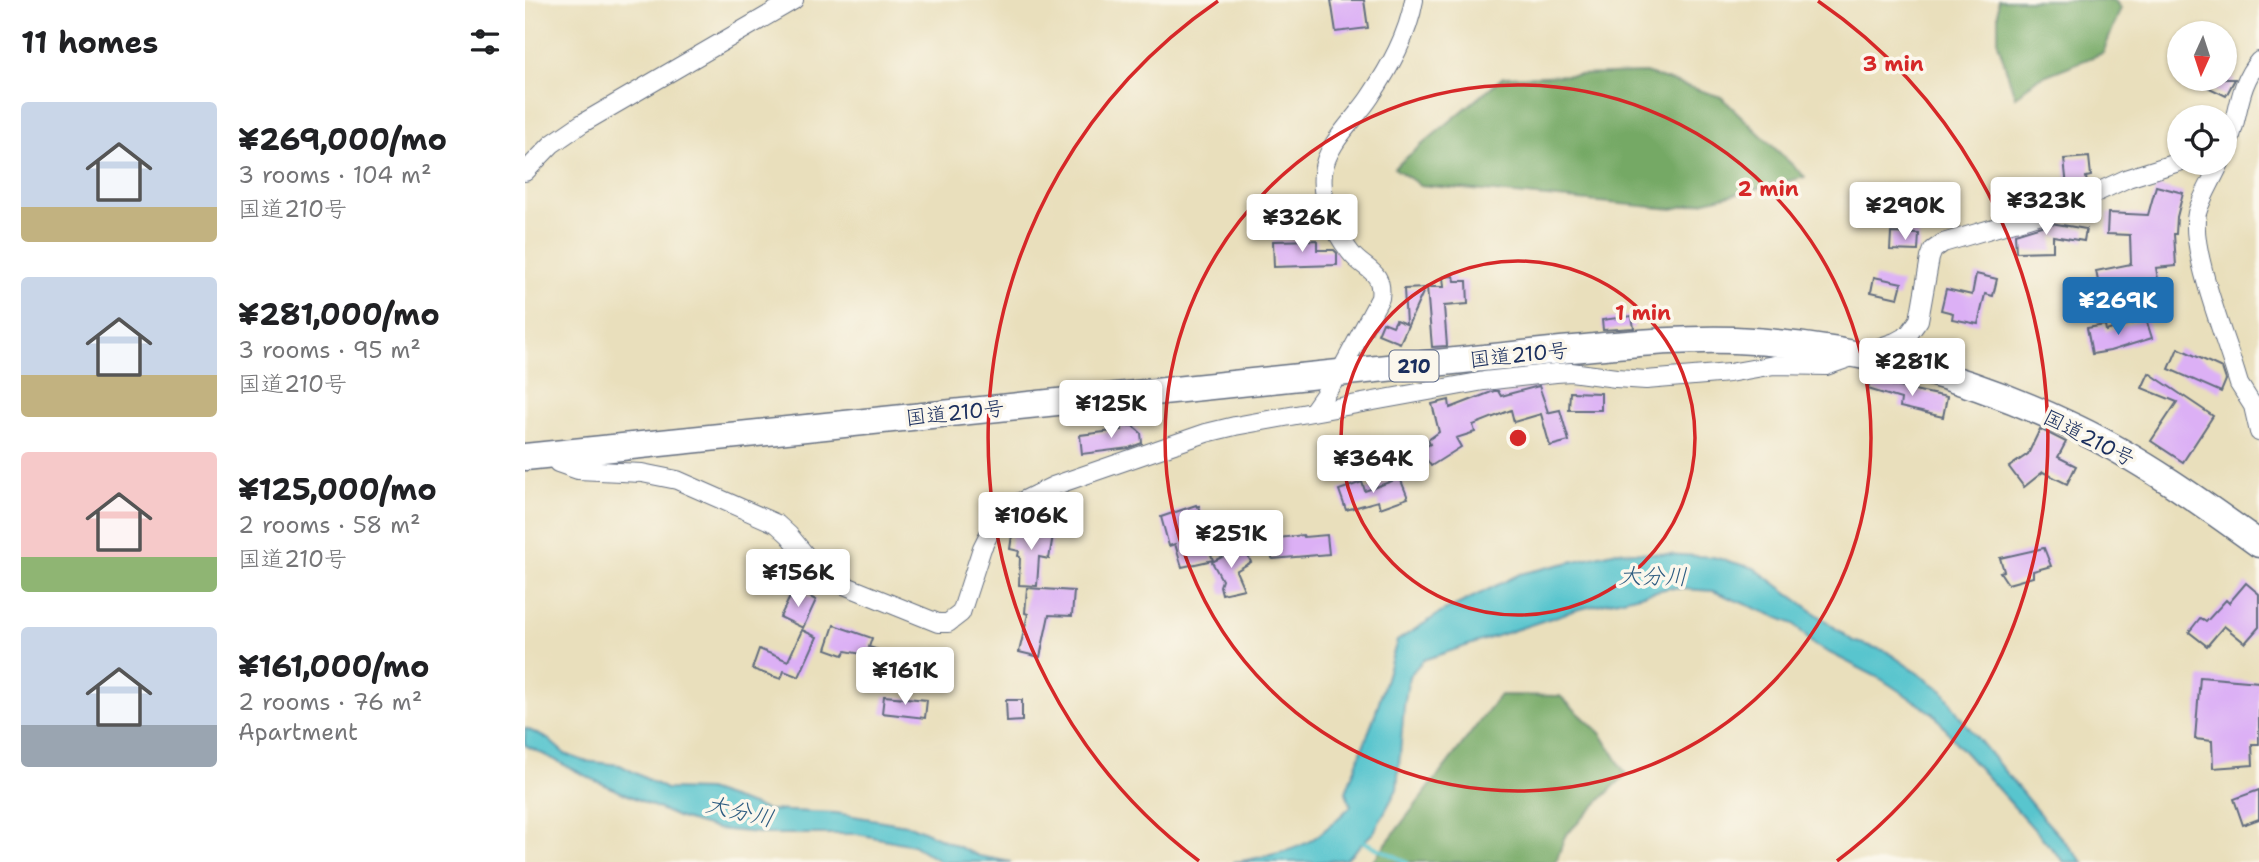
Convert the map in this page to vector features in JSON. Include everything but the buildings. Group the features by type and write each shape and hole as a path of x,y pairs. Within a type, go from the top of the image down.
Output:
{"highway":[{"name":"国道210号","path":"525,457 1561,350 1703,340 1790,344 1906,365 2022,404 2078,429 2156,474 2259,544"}],"street":[{"path":"525,172 552,144 581,124 794,0"},
{"path":"1313,411 1339,374 1380,298 1381,286 1373,272 1348,250 1331,220 1323,189 1325,162 1330,151 1370,97 1395,54 1411,18 1414,0"},
{"path":"2236,105 2245,81 2259,61"},
{"path":"555,454 558,463 572,468 642,473 687,483 777,524 816,568 834,581 943,623 953,621 961,613 982,548 994,525 1014,505 1053,486 1206,433 1483,380 1571,372 1646,380 1729,373 1774,365 1826,366 1862,355 1908,335 1919,320 1933,250 1943,243 2065,207 2128,178 2167,166"},
{"path":"2215,175 2197,215 2196,240 2239,384 2253,406 2259,432"}],"green space":[{"path":"1998,0 2114,0 2121,8 2103,53 2036,79 2015,97 1998,43"},
{"path":"1645,73 1721,97 1805,177 1673,209 1420,185 1394,168 1503,77"},
{"path":"1500,695 1560,696 1601,734 1626,774 1565,836 1556,862 1372,862"}],"water":[{"name":"大分川","path":"1617,551 1713,557 1754,568 1853,641 1886,651 1943,691 1961,718 2037,811 2083,862 2064,862 1958,745 1934,714 1881,679 1814,645 1794,624 1713,591 1669,588 1576,610 1423,660 1409,676 1397,789 1374,832 1346,859 1317,862 1232,862 1271,855 1300,846 1320,834 1351,806 1346,792 1375,715 1397,641 1442,612 1520,574"},
{"name":"大分川","path":"525,728 548,739 565,754 584,761 620,765 666,789 707,790 767,810 836,813 912,826 979,856 1011,862 941,862 913,845 857,834 768,834 717,829 680,818 594,780 525,745"}],"waterway":[{"path":"1360,840 1407,862"}]}
